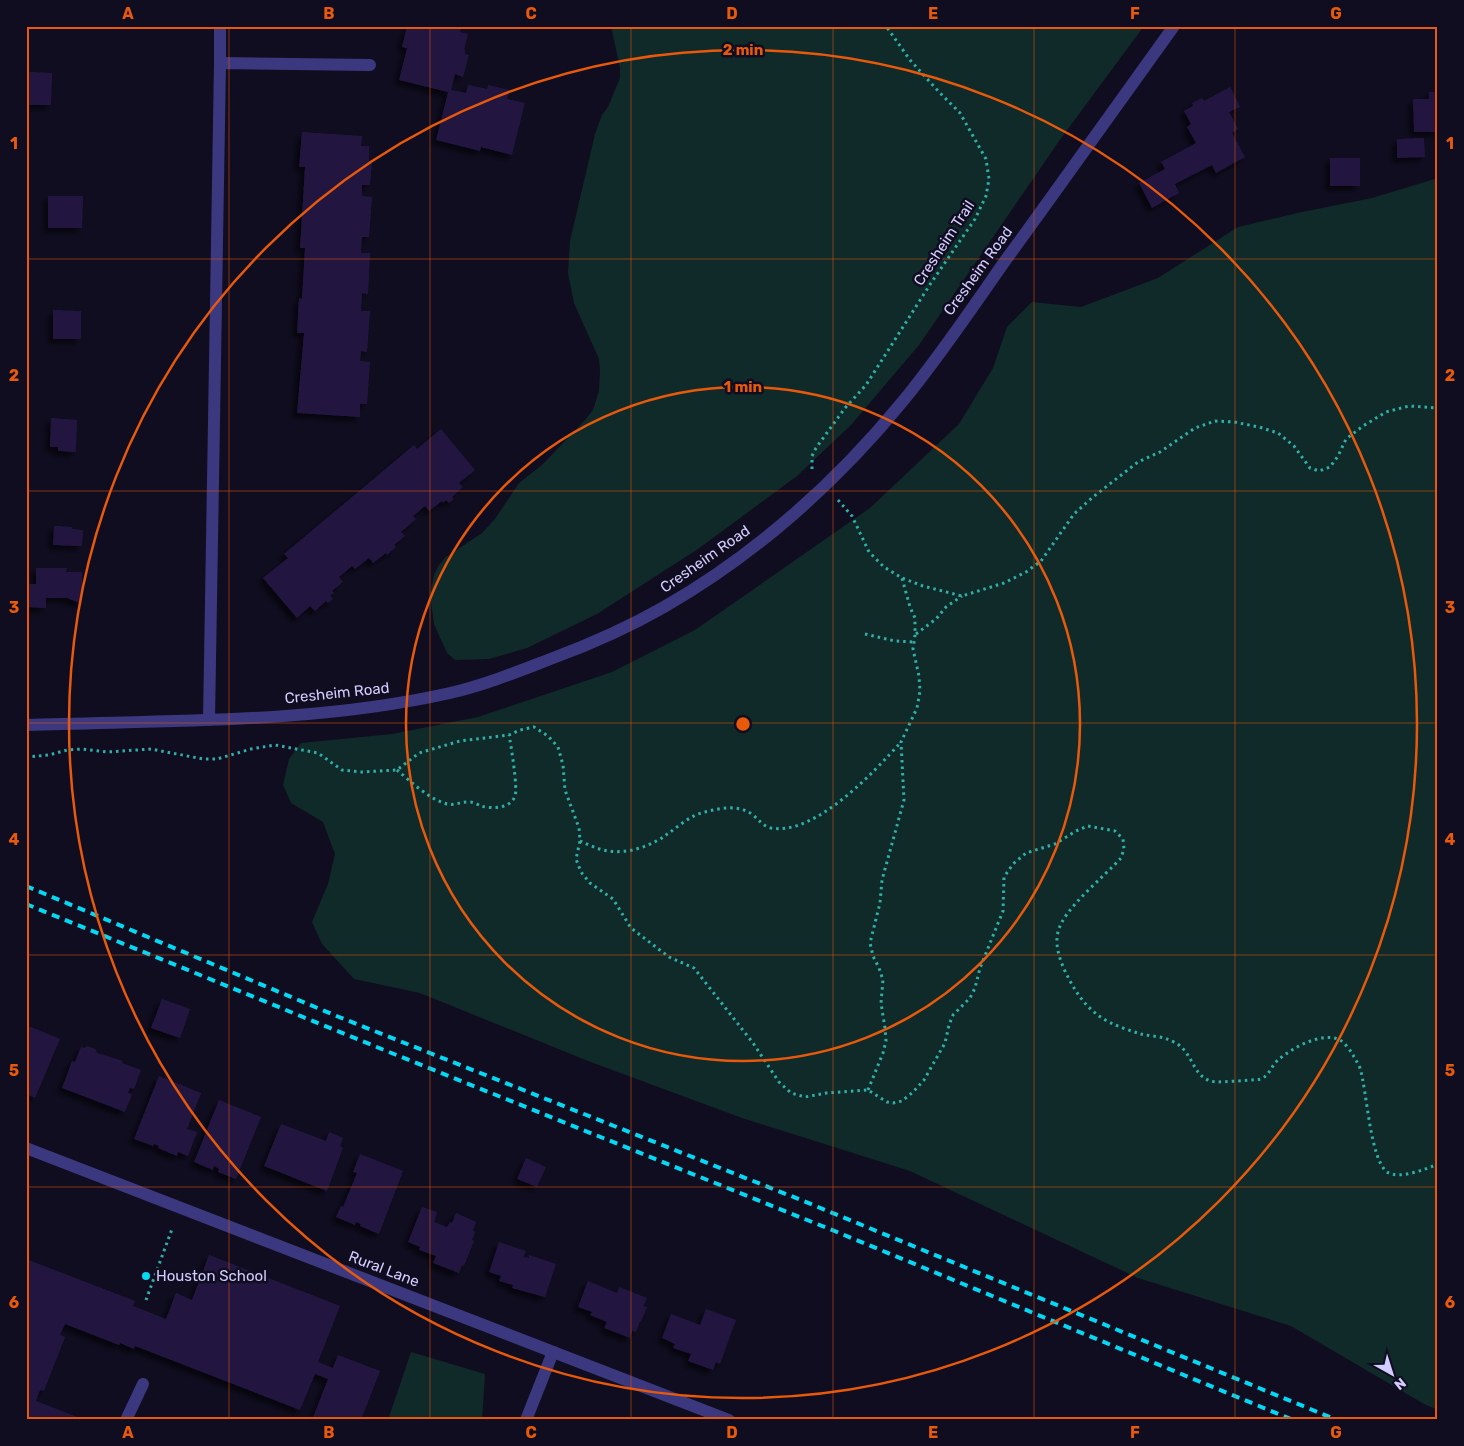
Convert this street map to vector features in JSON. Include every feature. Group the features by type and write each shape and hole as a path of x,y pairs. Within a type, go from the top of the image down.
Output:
{"street":[{"path":"209,720 220,26"},
{"name":"Cresheim Road","path":"26,725 209,720 348,710 425,698 455,692 516,672 597,641 662,609 722,570 787,520 852,460 904,400 1174,26"},
{"path":"220,63 370,65"},
{"name":"Rural Lane","path":"26,1148 730,1420"},
{"path":"526,1420 553,1352"},
{"path":"126,1420 143,1384"}],"path":[{"name":"Cresheim Trail","path":"812,471 812,456 816,448 845,408 866,385 930,283 975,219 986,196 989,180 986,159 960,113 910,60 886,26"},
{"path":"915,635 936,619 946,607 962,596 1004,583 1026,572 1040,560 1074,514 1138,462 1160,452 1195,428 1215,421 1260,426 1278,433 1294,446 1310,468 1319,471 1330,466 1338,456 1346,439 1386,412 1410,406 1438,408"},
{"path":"838,500 852,516 869,552 884,567 902,578 941,592 962,596"},
{"path":"580,842 608,852 632,850 648,846 703,812 724,809 742,808 770,828 784,828 804,823 855,790 901,742 917,708 920,691 913,649 915,618 902,578"},
{"path":"864,634 895,641 914,642"},
{"path":"26,757 49,755 67,750 107,752 151,749 203,759 217,759 251,749 275,745 318,753 342,770 361,772 397,770 418,753 460,741 509,735 534,727 548,736 558,746 563,764 566,790 579,828 580,842 576,859 581,872 590,883 613,899 631,928 669,957 694,968 753,1043 779,1082 791,1093 805,1097 826,1093 868,1090 887,1102 893,1103 902,1101 924,1080 945,1043 953,1015 970,998 1003,911 1004,877 1014,864 1026,853 1055,844 1088,826 1115,831 1123,840 1124,849 1121,858 1066,916 1058,931 1056,941 1067,976 1092,1012 1110,1023 1139,1033 1166,1038 1181,1046 1195,1069 1204,1078 1216,1082 1260,1080 1269,1074 1276,1061 1292,1049 1310,1041 1326,1038 1340,1040 1350,1050 1360,1066 1371,1133 1378,1160 1387,1172 1397,1176 1424,1170 1438,1164"},
{"path":"397,770 443,803 454,805 470,802 499,808 508,804 515,796 516,786 509,735"},
{"path":"868,1090 886,1041 881,1003 883,980 870,944 880,903 882,880 904,800 901,742"},
{"path":"146,1300 172,1229"}],"green space":[{"path":"611,26 1144,26 1059,141 919,345 851,425 797,476 698,549 597,614 527,648 489,659 455,660 447,653 434,624 430,595 434,575 439,565 446,557 482,533 495,519 519,483 542,465 586,419 593,410 599,391 599,359 574,303 568,273 570,241 595,134 620,78 620,68"},
{"path":"1438,178 1438,1410 1424,1404 1291,1326 1138,1278 910,1171 742,1118 588,1061 420,993 354,979 322,944 312,922 328,884 335,854 323,822 291,803 283,785 289,759 301,743 392,734 478,717 612,672 695,630 870,508 959,424 993,368 1007,327 1032,302 1081,307 1158,278 1238,227 1372,198"},
{"path":"411,1352 485,1374 482,1420 388,1420"}],"building":[{"path":"407,26 462,26 460,32 468,34 464,49 465,54 469,55 463,77 455,74 451,90 466,93 468,85 487,89 488,85 509,90 507,99 525,103 512,155 481,147 480,151 436,140 448,92 399,80 407,48 402,47"},
{"path":"26,65 29,65 29,72 52,73 51,105 26,105"},
{"path":"1230,87 1240,107 1229,112 1238,129 1232,133 1245,157 1216,173 1212,165 1175,184 1179,193 1152,208 1139,183 1165,169 1161,162 1196,143 1187,127 1191,124 1184,111 1193,106 1192,103 1202,98 1204,101"},
{"path":"1429,92 1438,92 1438,132 1414,132 1413,99 1429,99"},
{"path":"302,132 362,136 361,146 369,146 369,161 372,161 370,185 362,185 362,196 372,197 369,237 362,237 361,253 370,253 368,294 362,293 361,311 370,311 367,352 361,351 360,361 370,362 367,404 360,404 360,417 297,413 304,333 297,333 299,298 302,299 305,248 300,248 305,167 299,167"},
{"path":"1424,138 1425,157 1397,158 1397,139"},
{"path":"1330,158 1360,158 1360,186 1330,186"},
{"path":"48,196 83,196 82,228 48,228"},
{"path":"53,310 81,311 81,339 53,339"},
{"path":"51,418 77,420 76,452 58,451 58,447 50,447"},
{"path":"441,429 475,470 459,483 463,487 452,497 454,499 449,503 446,500 443,503 442,501 429,511 425,506 413,516 416,519 401,532 405,536 394,545 396,547 387,555 386,553 373,563 369,558 355,569 352,566 339,577 343,582 332,591 334,593 330,595 333,599 328,603 326,601 315,611 310,606 297,618 263,578 288,558 284,554 414,445 417,449"},
{"path":"54,526 83,530 82,546 53,545"},
{"path":"36,568 67,568 66,572 82,572 82,604 67,598 46,598 46,608 26,607 26,584 36,584"},
{"path":"162,999 190,1009 180,1038 151,1028"},
{"path":"26,1025 60,1039 35,1098 26,1094"},
{"path":"87,1046 95,1049 97,1053 123,1061 122,1063 141,1070 134,1089 130,1088 128,1093 132,1094 125,1112 62,1088 72,1061 75,1062 81,1047"},
{"path":"159,1076 201,1093 187,1129 197,1132 188,1156 178,1152 177,1156 158,1148 159,1146 154,1144 153,1146 134,1139"},
{"path":"219,1100 261,1117 236,1179 218,1172 219,1169 214,1166 213,1170 194,1162"},
{"path":"281,1124 326,1141 329,1132 343,1138 340,1146 343,1148 327,1191 264,1166"},
{"path":"360,1154 403,1171 379,1234 360,1226 361,1224 356,1222 355,1225 336,1217 341,1206 343,1207 357,1173 353,1172"},
{"path":"526,1158 546,1167 537,1187 517,1179"},
{"path":"422,1207 437,1212 434,1222 447,1227 450,1222 452,1223 456,1213 476,1222 472,1240 474,1241 464,1266 462,1265 459,1273 433,1263 436,1256 419,1250 420,1247 408,1242"},
{"path":"499,1242 526,1251 523,1257 529,1258 529,1255 556,1264 545,1297 512,1288 513,1285 499,1281 501,1276 489,1272"},
{"path":"209,1255 340,1306 318,1362 333,1368 338,1355 380,1371 361,1420 312,1420 328,1379 315,1374 300,1410 135,1346 134,1349 120,1343 119,1345 65,1324 60,1335 65,1337 44,1391 40,1390 36,1401 85,1420 26,1420 26,1259 135,1301 133,1306 166,1319 176,1293 192,1300"},
{"path":"588,1281 617,1293 619,1287 647,1298 643,1306 647,1307 641,1322 636,1332 632,1331 630,1338 604,1328 607,1322 590,1315 592,1312 578,1307"},
{"path":"706,1309 736,1320 720,1364 716,1362 713,1370 688,1361 691,1354 673,1348 675,1344 662,1338 671,1314 700,1325"}],"railway":[{"path":"26,886 339,1017 801,1200 1337,1420"},
{"path":"26,904 837,1232 1293,1420"}],"place":[{"name":"Houston School","path":"146,1276"}]}
